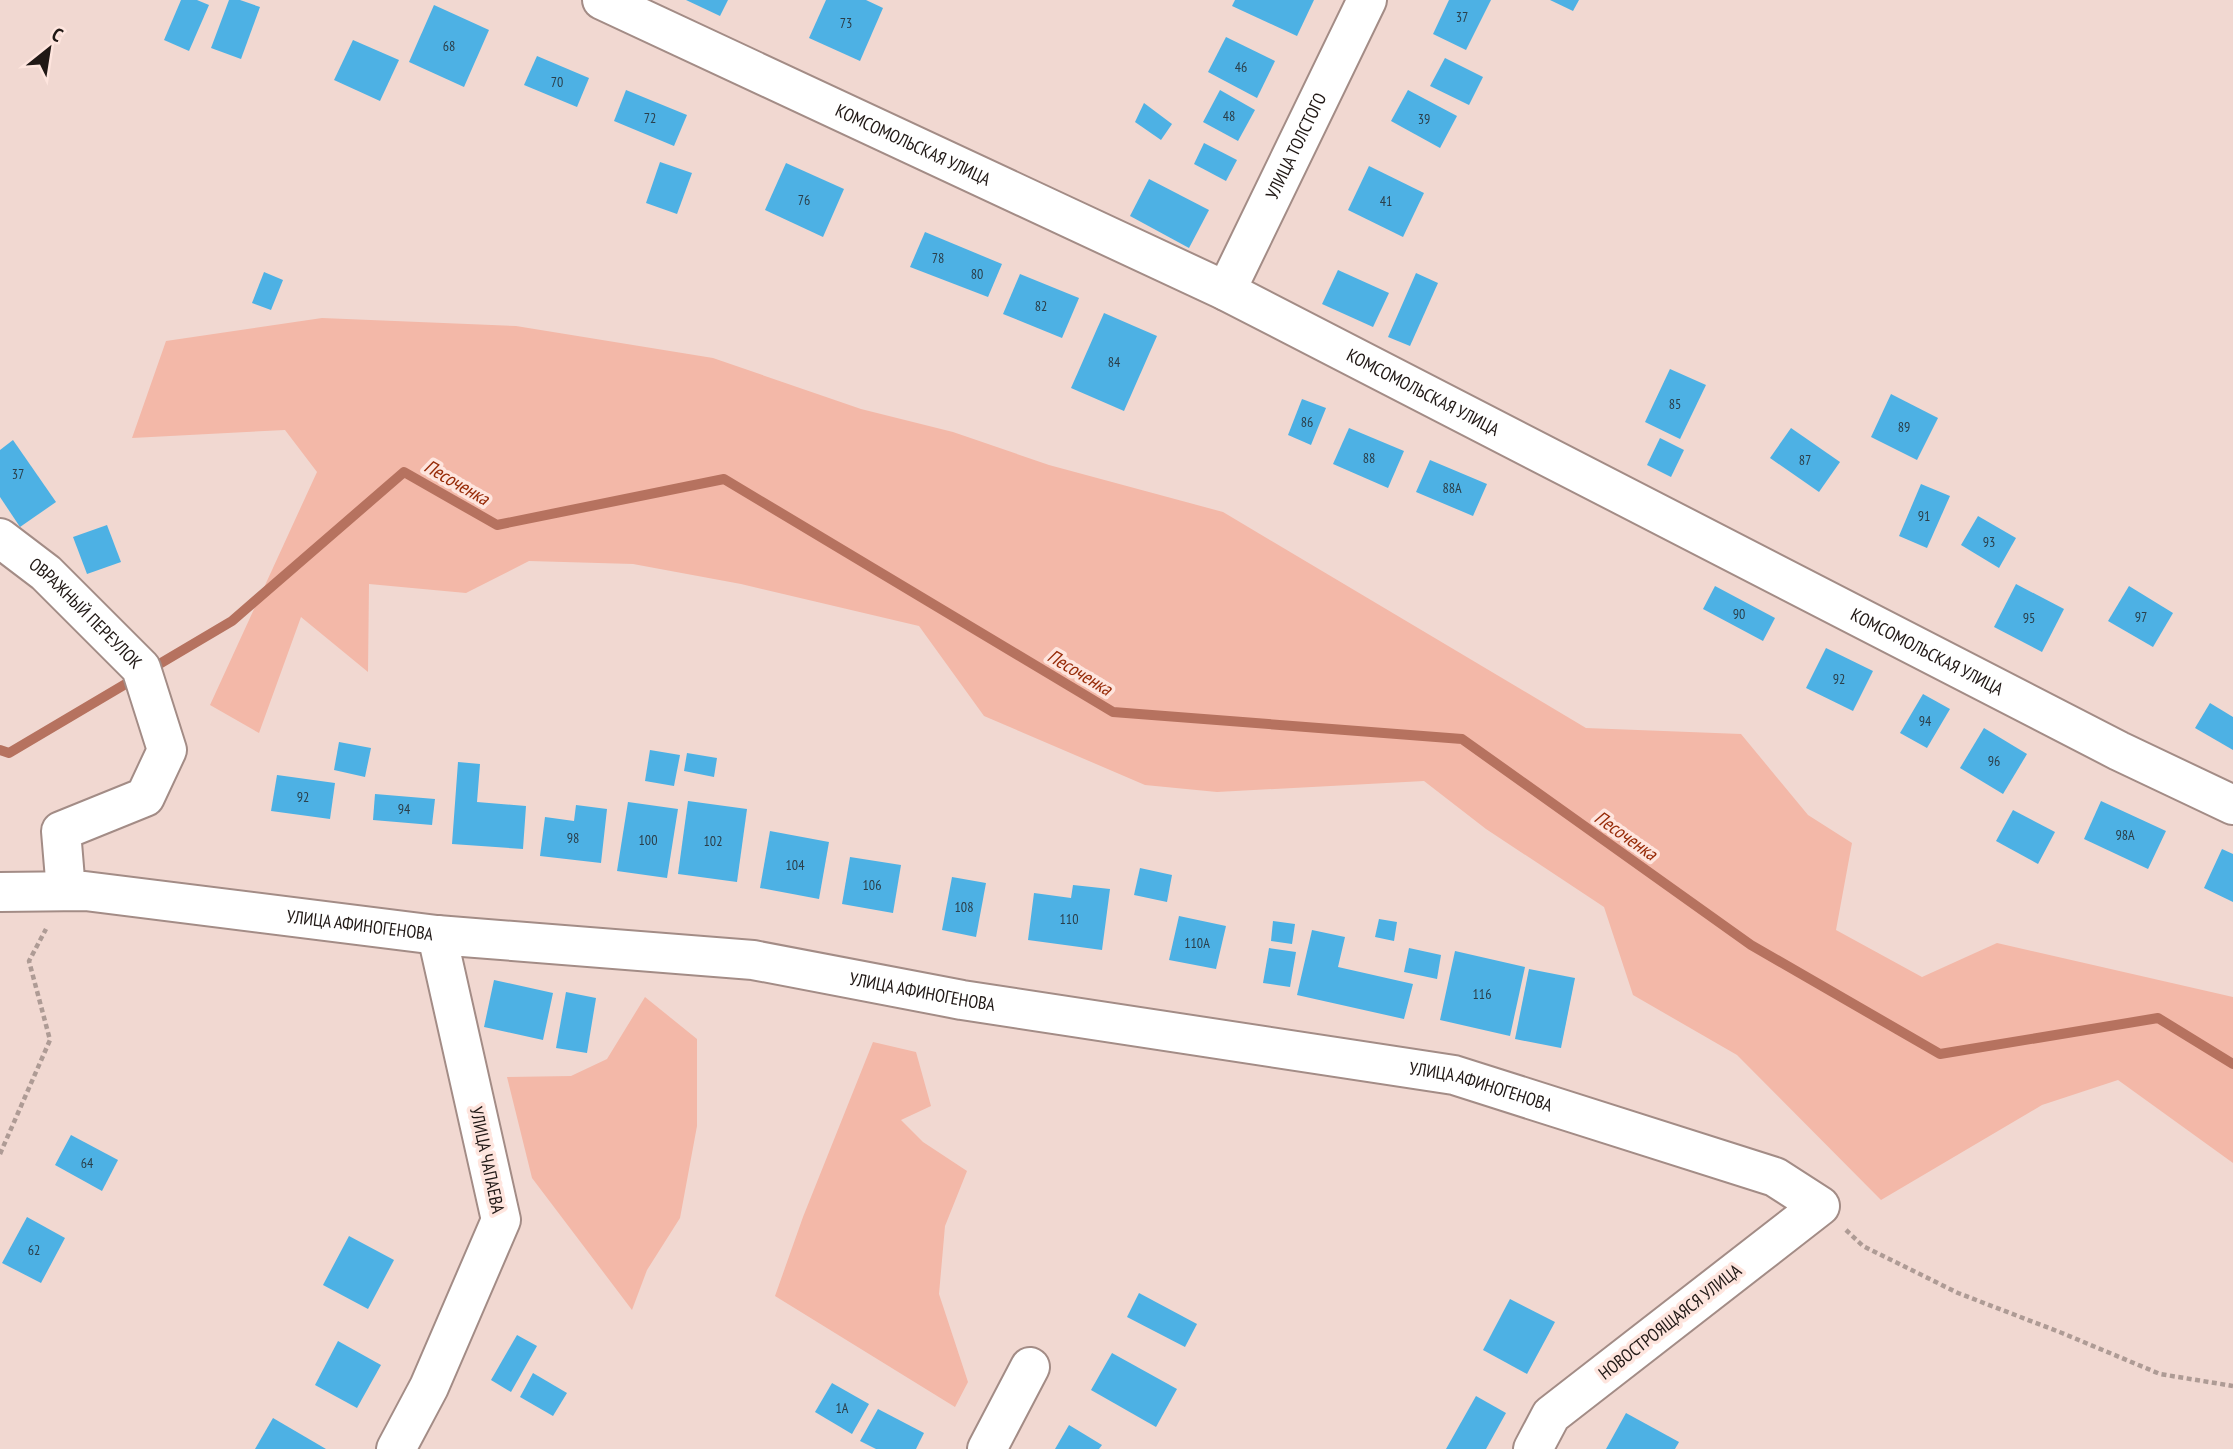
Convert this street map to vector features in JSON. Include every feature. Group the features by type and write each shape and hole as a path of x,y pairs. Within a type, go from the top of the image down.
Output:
{"street":[{"name":"КОМСОМОЛЬСКАЯ УЛИЦА","path":"602,0 1226,291 2119,751 2233,805"},
{"name":"УЛИЦА ТОЛСТОГО","path":"1226,291 1367,0"},
{"name":"ОВРАЖНЫЙ ПЕРЕУЛОК","path":"0,538 46,573 141,668 167,750 145,797 61,831 66,891"},
{"name":"УЛИЦА АФИНОГЕНОВА","path":"0,892 85,891 437,935 753,960 962,1000 1454,1075 1775,1177 1820,1206"},
{"name":"УЛИЦА ЧАПАЕВА","path":"396,1449 429,1387 501,1220 437,935"},
{"name":"НОВОСТРОЯЩАЯСЯ УЛИЦА","path":"1533,1449 1551,1415 1820,1206"},
{"path":"987,1449 1030,1367"}],"path":[{"path":"0,1154 50,1040 29,961 66,891"},
{"path":"1820,1206 1863,1246 1958,1293 2161,1374 2233,1386"}],"shaded area":[{"path":"322,318 516,326 713,358 861,409 953,432 1049,465 1223,512 1586,728 1741,734 1808,815 1852,843 1836,930 1922,977 1997,943 2233,997 2233,1163 2118,1080 2042,1105 1881,1200 1737,1055 1633,995 1604,907 1486,829 1424,781 1217,792 1145,785 984,716 919,626 741,584 633,564 529,561 466,593 369,584 368,672 301,617 259,733 210,705 317,472 285,430 132,438 166,341"},
{"path":"645,997 697,1039 697,1126 680,1218 647,1270 632,1310 532,1178 507,1077 571,1076 607,1059"},
{"path":"873,1042 916,1052 931,1106 901,1120 923,1142 967,1171 945,1226 939,1294 968,1382 955,1407 775,1296 803,1217"}],"building":[{"path":"181,0 197,0 209,5 189,51 164,40"},
{"path":"229,0 240,0 260,7 241,59 211,48"},
{"path":"686,0 728,0 720,16"},
{"path":"826,0 866,0 883,8 860,61 809,38"},
{"path":"1235,0 1314,0 1297,36 1232,6"},
{"path":"1449,0 1491,0 1466,50 1433,34"},
{"path":"1550,0 1579,0 1573,11"},
{"path":"434,5 489,30 464,87 409,62"},
{"path":"1226,37 1275,61 1257,98 1208,72"},
{"path":"353,40 399,60 380,101 334,80"},
{"path":"537,56 589,78 577,107 524,85"},
{"path":"1445,58 1483,77 1469,105 1430,86"},
{"path":"626,90 687,115 674,146 614,121"},
{"path":"1220,90 1255,110 1238,141 1203,122"},
{"path":"1408,90 1457,116 1440,148 1391,121"},
{"path":"1144,103 1172,124 1161,140 1135,122"},
{"path":"1204,143 1237,160 1226,181 1194,164"},
{"path":"660,162 692,173 677,214 646,203"},
{"path":"786,163 844,189 823,237 765,210"},
{"path":"1369,166 1424,193 1403,237 1348,210"},
{"path":"1149,179 1209,210 1189,248 1130,216"},
{"path":"925,232 1002,264 988,297 910,267"},
{"path":"1338,270 1389,293 1373,327 1322,304"},
{"path":"264,272 283,280 271,310 252,303"},
{"path":"1416,273 1438,283 1410,346 1388,337"},
{"path":"1020,274 1079,298 1062,338 1003,314"},
{"path":"1104,313 1157,336 1124,411 1071,388"},
{"path":"1670,369 1706,385 1680,439 1645,422"},
{"path":"1891,394 1938,418 1917,460 1871,437"},
{"path":"1302,399 1326,408 1311,445 1288,435"},
{"path":"1349,428 1404,451 1388,488 1333,464"},
{"path":"1791,428 1840,462 1819,492 1770,458"},
{"path":"1660,438 1684,450 1671,477 1647,465"},
{"path":"13,440 56,502 20,527 0,497 0,450"},
{"path":"1430,460 1487,484 1473,516 1416,492"},
{"path":"1921,484 1950,496 1927,548 1899,536"},
{"path":"1978,516 2016,538 1999,568 1961,545"},
{"path":"107,525 121,562 87,574 73,537"},
{"path":"2016,584 2064,609 2042,652 1994,627"},
{"path":"1715,586 1775,618 1763,641 1703,609"},
{"path":"2129,586 2173,613 2153,647 2108,621"},
{"path":"1826,648 1873,671 1853,711 1806,688"},
{"path":"1923,694 1950,709 1927,748 1900,733"},
{"path":"2210,703 2233,717 2233,750 2195,728"},
{"path":"1984,728 2027,754 2003,794 1960,768"},
{"path":"339,742 371,748 365,777 334,770"},
{"path":"650,750 680,755 674,786 645,781"},
{"path":"687,753 717,758 714,777 684,771"},
{"path":"458,762 480,764 477,802 526,806 523,849 452,844"},
{"path":"277,775 335,783 330,819 271,811"},
{"path":"375,794 435,799 432,825 373,820"},
{"path":"688,801 747,809 737,882 678,874"},
{"path":"2101,801 2166,831 2148,869 2084,839"},
{"path":"628,802 678,809 667,878 617,871"},
{"path":"576,805 607,809 601,863 540,856 545,817 574,821"},
{"path":"2013,810 2055,832 2038,864 1996,841"},
{"path":"770,831 829,842 819,899 760,888"},
{"path":"2222,849 2233,854 2233,902 2204,888"},
{"path":"850,857 901,865 893,913 842,904"},
{"path":"1140,868 1172,875 1167,902 1134,895"},
{"path":"952,877 986,883 976,937 942,930"},
{"path":"1073,885 1110,889 1102,950 1028,940 1034,893 1071,898"},
{"path":"1179,916 1226,926 1216,969 1169,960"},
{"path":"1379,919 1397,922 1394,941 1375,937"},
{"path":"1273,921 1295,924 1292,944 1271,941"},
{"path":"1312,930 1345,937 1338,967 1413,984 1404,1019 1297,995"},
{"path":"1269,948 1296,952 1290,987 1263,983"},
{"path":"1409,948 1441,955 1437,979 1404,972"},
{"path":"1455,951 1525,967 1510,1036 1440,1020"},
{"path":"1529,969 1575,978 1561,1048 1515,1039"},
{"path":"494,980 553,993 543,1040 484,1027"},
{"path":"566,992 596,998 587,1053 556,1048"},
{"path":"71,1135 118,1160 102,1191 55,1165"},
{"path":"27,1217 65,1238 41,1283 2,1263"},
{"path":"349,1236 394,1260 368,1309 323,1285"},
{"path":"1139,1293 1197,1324 1185,1347 1127,1317"},
{"path":"1510,1299 1555,1322 1527,1374 1483,1350"},
{"path":"517,1335 537,1346 511,1392 491,1380"},
{"path":"338,1341 381,1365 357,1408 315,1385"},
{"path":"1112,1353 1177,1389 1156,1427 1091,1390"},
{"path":"533,1373 567,1393 553,1416 520,1397"},
{"path":"832,1383 869,1404 852,1434 815,1412"},
{"path":"1476,1396 1506,1413 1486,1449 1446,1449"},
{"path":"878,1409 924,1433 916,1449 876,1449 860,1441"},
{"path":"1626,1413 1679,1442 1675,1449 1606,1449"},
{"path":"273,1418 326,1449 255,1449"},
{"path":"1069,1425 1102,1445 1099,1449 1055,1449"}],"waterway":[{"name":"Песоченка","path":"0,750 9,753 232,621 404,472 497,525 724,479 1113,712 1462,739 1751,945 1940,1054 2158,1018 2233,1064"}]}
